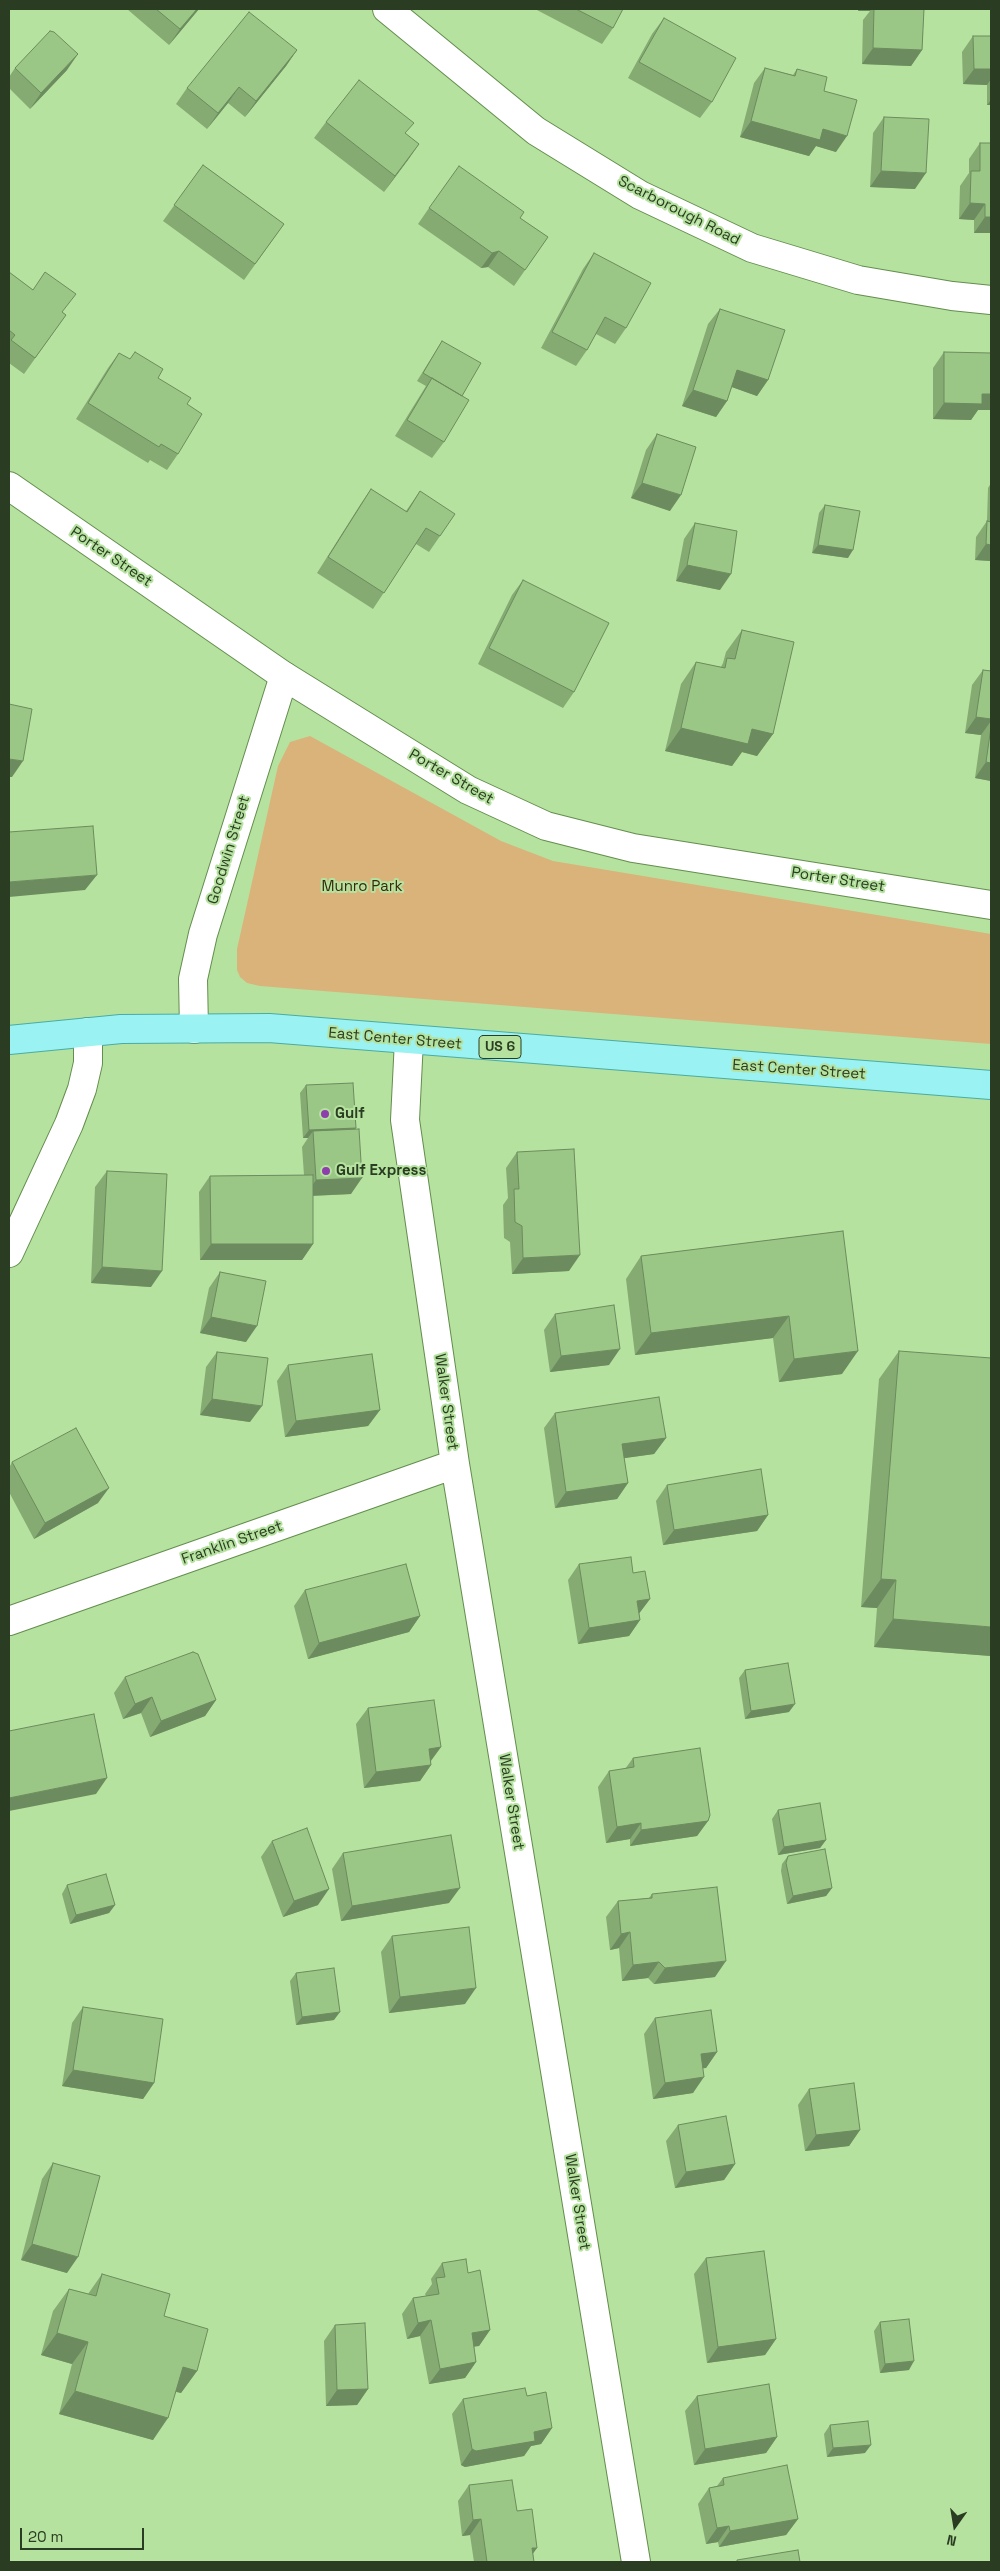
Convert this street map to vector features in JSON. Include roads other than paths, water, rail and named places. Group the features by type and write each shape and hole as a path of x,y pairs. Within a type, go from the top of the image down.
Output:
{"main road":[{"name":"East Center Street","path":"9,1040 121,1029 269,1028 991,1085"}],"street":[{"name":"Scarborough Road","path":"387,9 536,131 640,195 752,248 858,280 952,296 991,300"},
{"name":"Porter Street","path":"9,486 284,676 468,790 546,826 633,848 991,905"},
{"name":"Goodwin Street","path":"194,1029 193,979 203,934 284,676"},
{"path":"9,1253 69,1124 82,1089 88,1063 88,1032"},
{"name":"Walker Street","path":"409,1040 405,1120 455,1464 636,2562"},
{"name":"Franklin Street","path":"9,1621 455,1464"}],"place":[{"name":"Gulf","path":"325,1114"},
{"name":"Gulf Express","path":"326,1171"}],"park label":[{"name":"Munro Park","path":"362,887"}]}
